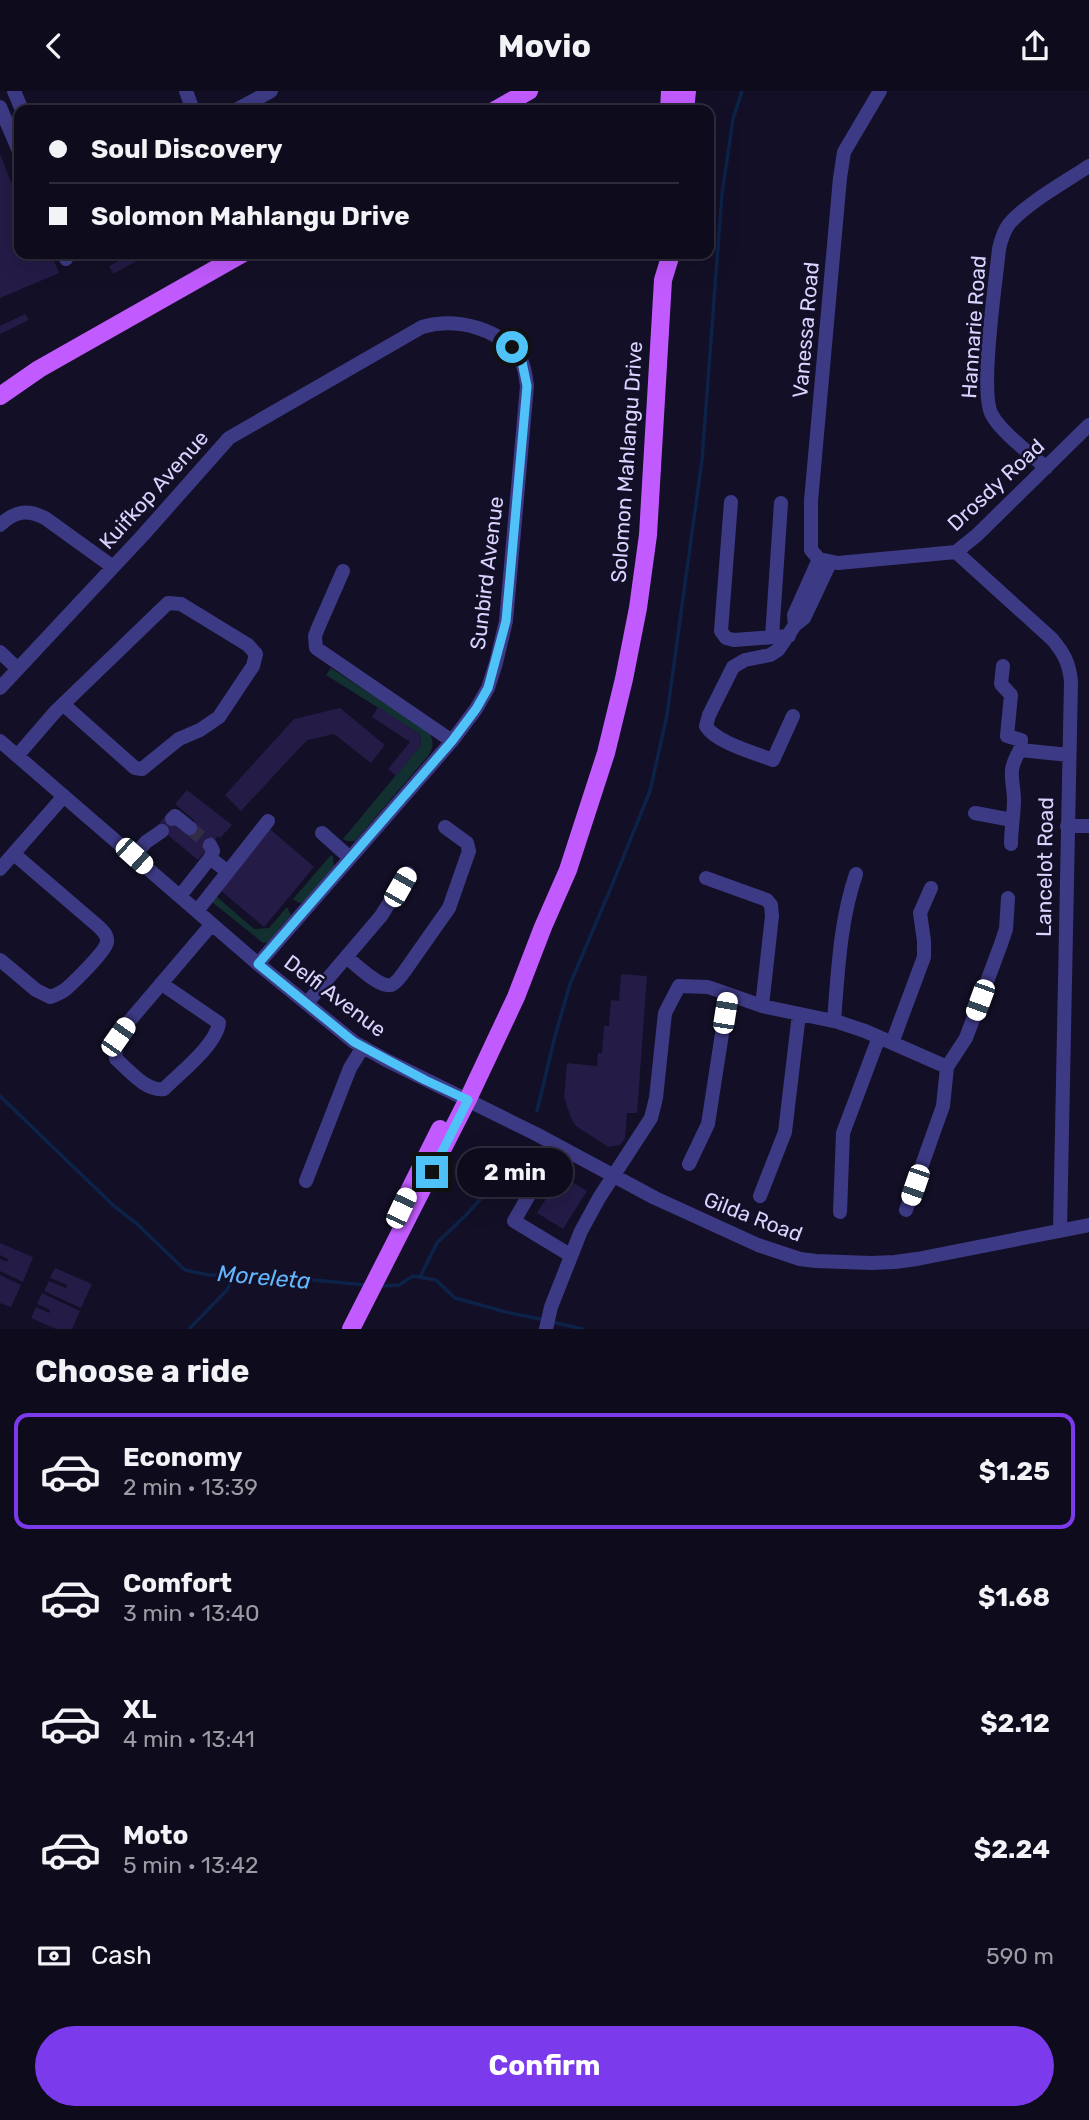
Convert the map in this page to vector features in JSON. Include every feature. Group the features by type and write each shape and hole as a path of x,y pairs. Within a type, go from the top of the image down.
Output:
{"main road":[{"path":"504,105 529,91"},
{"path":"0,396 38,369 233,259"},
{"name":"Solomon Mahlangu Drive","path":"660,259 663,280"},
{"name":"Solomon Mahlangu Drive","path":"350,1324 379,1266 418,1171 463,1097 504,998 543,927 568,870 606,753 638,608 648,535 663,280 669,259"},
{"path":"0,386 19,375 38,369"}],"street":[{"path":"245,105 271,91"},
{"name":"Vanessa Road","path":"829,562 811,550 811,501 840,178 844,152 880,91"},
{"path":"0,107 14,139"},
{"name":"Hannarie Road","path":"1046,468 993,418 988,403 988,359 999,249 1002,236 1016,218 1089,166"},
{"name":"Kuifkop Avenue","path":"0,688 114,567 229,438 422,327 445,322"},
{"name":"Sunbird Avenue","path":"258,964 452,741 488,688 506,621 527,386 522,362 503,339 481,329 445,322"},
{"name":"Drosdy Road","path":"829,562 956,552 977,535 1089,425"},
{"path":"731,502 721,631 726,638 734,639 772,637 792,631"},
{"path":"772,637 781,503"},
{"path":"0,525 18,512 35,513 114,567"},
{"name":"Lancelot Road","path":"956,552 1052,639 1069,664 1071,681 1060,1231"},
{"path":"793,716 773,760 711,733 706,726 733,667 745,660 775,653 792,631 798,605 829,562"},
{"path":"343,571 315,636 316,649 452,741"},
{"path":"17,756 55,712 168,603 181,604 248,645 256,654 253,666 222,713 200,730 173,744 142,769 135,768 64,705"},
{"path":"0,652 18,669"},
{"path":"1003,666 1001,684 1011,695 1007,736 1021,740 1020,750 1012,764 1014,799 1010,844"},
{"name":"Delfi Avenue","path":"0,741 258,964 354,1042 463,1097"},
{"path":"1020,750 1069,755"},
{"path":"0,869 64,796"},
{"path":"975,813 1012,820"},
{"path":"134,856 145,842 175,816 190,828"},
{"path":"197,911 268,821"},
{"path":"1067,826 1089,826"},
{"path":"346,957 380,984 388,986 396,982 404,972 449,908 469,851 467,843 446,827"},
{"path":"322,834 350,858"},
{"path":"180,896 210,851 228,872"},
{"path":"0,960 36,990 50,996 66,989 95,959 107,941 102,930 14,854"},
{"path":"307,1003 381,916 408,873"},
{"path":"834,1021 842,934 856,874"},
{"path":"706,878 763,898 771,905 762,1006"},
{"path":"840,1212 843,1133 923,957 920,913 931,888"},
{"path":"906,1210 943,1106 947,1067 966,1038 1006,929 1009,898"},
{"path":"162,984 219,1023 216,1034 207,1046 164,1089 159,1090 142,1081 116,1059 114,1052 118,1037 126,1025 212,924"},
{"path":"546,1329 570,1255 590,1213 651,1118 665,1013 679,986 708,987 762,1006 834,1021 885,1039 947,1067"},
{"path":"689,1164 708,1124 728,995"},
{"path":"760,1196 785,1132 799,1014"},
{"path":"306,1181 350,1067 363,1047"},
{"name":"Gilda Road","path":"463,1097 614,1178 738,1237 800,1259 895,1262 1089,1226"},
{"path":"536,1183 514,1221 570,1255"}],"green space":[{"path":"331,668 428,731 432,740 428,756 355,841 343,839 421,745 420,734 326,675"},
{"path":"331,855 334,866 303,902 299,903 293,899"},
{"path":"216,896 254,929 269,928 287,907 291,915 268,942 263,943 212,902"}],"building":[{"path":"0,154 12,184 14,183 14,259 53,259 59,273 0,298"},
{"path":"122,259 140,259 113,274 109,266"},
{"path":"25,314 29,320 0,334 0,326"},
{"path":"378,707 420,734 421,745 396,776 388,769 410,742 372,717"},
{"path":"340,708 385,745 371,763 334,734 307,740 241,811 225,795 294,719"},
{"path":"187,790 232,825 220,838 218,836 198,860 157,826 166,815 187,831 195,821 175,804"},
{"path":"270,829 314,867 264,927 220,890"},
{"path":"621,974 647,976 637,1113 627,1113 625,1138 620,1145 608,1147 576,1126 564,1097 567,1063 597,1066 598,1053 602,1053 604,1026 609,1026 611,1000 619,1001"},
{"path":"561,1175 587,1191 563,1229 537,1213"},
{"path":"0,1243 33,1257 23,1282 0,1271 0,1259 7,1262 8,1259 0,1255"},
{"path":"55,1268 92,1284 81,1308 44,1291 49,1281 66,1288 67,1285 50,1278"},
{"path":"0,1275 21,1285 11,1307 0,1303"},
{"path":"42,1293 80,1311 72,1329 56,1329 31,1318 36,1307 49,1313 50,1310 37,1304"}],"waterway":[{"path":"537,1111 570,984 650,791 667,715 702,460 722,194 733,119 742,91"},
{"name":"Moreleta","path":"0,1096 185,1270 209,1275 263,1275 365,1285"},
{"path":"420,1277 437,1243 509,1167 521,1148"},
{"path":"189,1329 227,1290 234,1275"},
{"name":"Moreleta","path":"380,1286 399,1285 413,1276 436,1280 455,1298 545,1320"},
{"name":"Moreleta","path":"552,1322 583,1329"}],"tunnel":[{"path":"190,828 210,845"}],"route":[{"path":"432,1172 468,1100 354,1042 258,964 452,741 488,688 506,621 527,386 522,362 512,347"}]}
